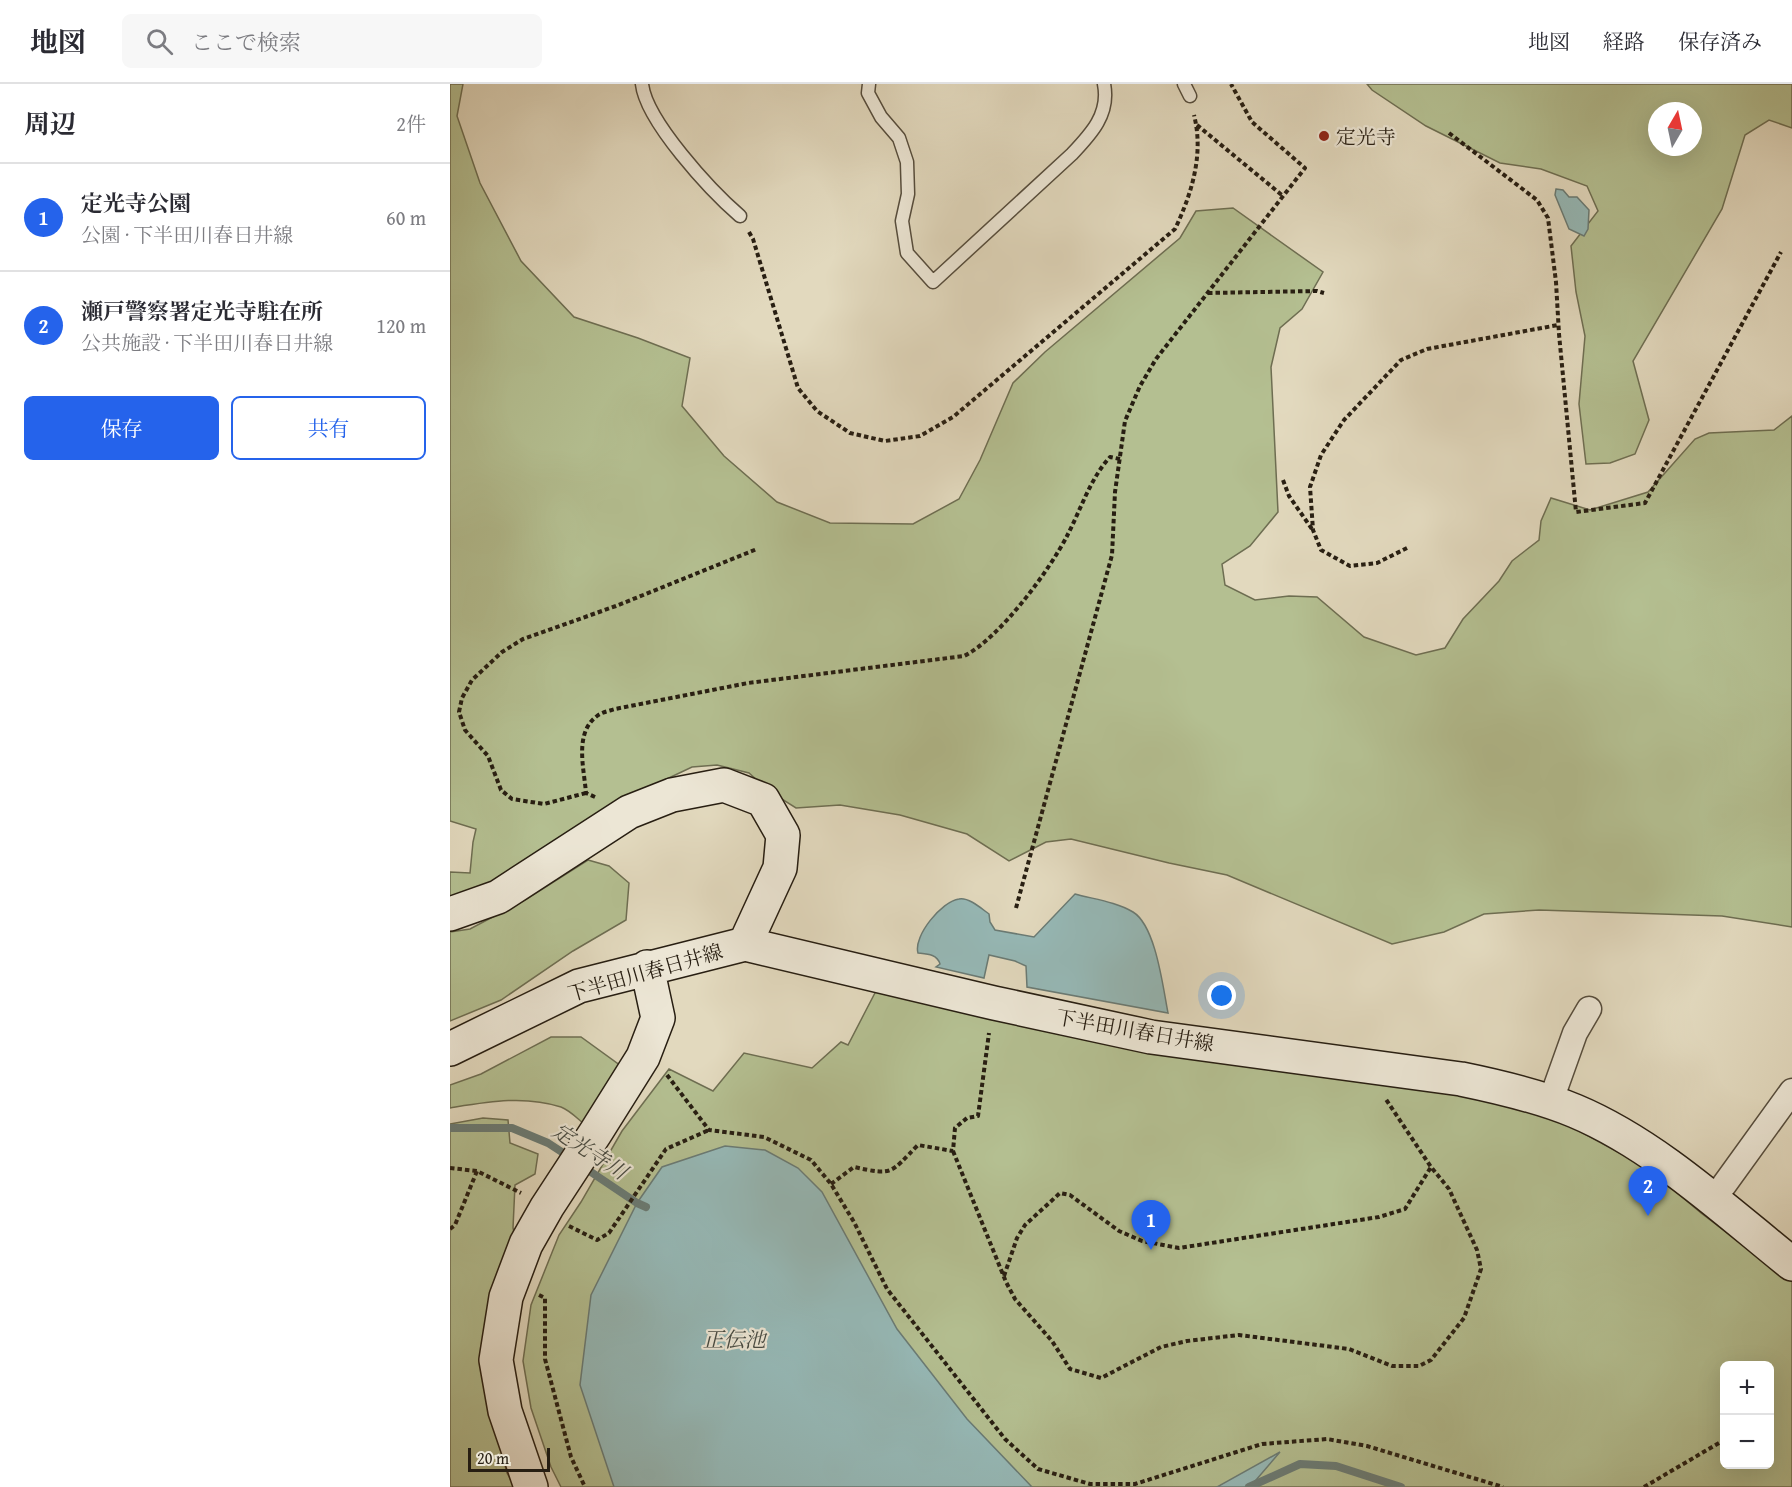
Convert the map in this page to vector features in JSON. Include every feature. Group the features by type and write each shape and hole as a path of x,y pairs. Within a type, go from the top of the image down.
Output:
{"main road":[{"path":"450,914 498,897 629,812 672,795 724,784 763,800 783,835 780,868 745,944"},
{"name":"下半田川春日井線","path":"450,1049 579,986 745,944 1150,1037 1508,1088 1576,1112 1638,1145 1792,1264"},
{"path":"531,1487 505,1411 496,1360 506,1297 526,1244 555,1205 643,1058 658,1018 647,967"}],"street":[{"path":"1550,1103 1575,1033 1588,1009"},
{"path":"1711,1200 1792,1091"}],"lane":[{"path":"642,84 650,110 694,170 717,197 740,216"},
{"path":"869,84 868,93 881,117 899,138 908,162 908,194 902,221 907,254 933,282 1063,162 1091,133 1104,112 1106,92 1104,84"},
{"path":"1184,84 1190,96"}],"path":[{"path":"1016,908 1112,555 1115,492 1125,421 1140,386 1156,359 1305,168 1252,122 1231,84"},
{"path":"740,216 753,239 798,388 817,411 850,433 885,441 920,436 953,417 1175,228 1188,202 1197,163 1197,125 1190,96"},
{"path":"1197,125 1283,196"},
{"path":"1449,133 1537,200 1548,218 1556,282 1576,512 1645,503 1781,252"},
{"path":"1207,293 1317,291 1324,293"},
{"path":"1312,530 1310,487 1321,455 1344,420 1401,360 1427,349 1558,325"},
{"path":"586,793 582,739 587,726 598,715 615,709 748,683 964,656 977,650 999,630 1033,588 1066,537 1099,468 1110,457 1120,459"},
{"path":"1283,480 1288,496 1312,530 1321,550 1350,566 1377,563 1407,548"},
{"path":"621,817 613,806 586,793 544,804 512,799 501,790 488,756 465,730 459,712 462,698 472,680 502,652 523,639 616,606 757,549"},
{"path":"991,1022 978,1116 967,1118 955,1128 953,1151 1015,1299 1052,1341 1070,1369 1101,1378 1161,1347 1187,1341 1239,1335 1349,1349 1392,1366 1419,1366 1431,1360 1464,1318 1481,1269 1478,1250 1449,1189 1431,1167 1376,1084 1377,1068"},
{"path":"661,1067 709,1130"},
{"path":"450,1168 477,1171 555,1205 597,1240 609,1233 666,1149 709,1130 764,1137 811,1160 831,1184 854,1222 887,1289 1005,1439 1038,1469 1090,1484 1136,1484 1262,1444 1327,1439 1367,1446 1503,1487"},
{"path":"831,1184 854,1167 880,1173 893,1170 918,1145 953,1151"},
{"path":"1004,1277 1017,1238 1025,1225 1060,1193 1070,1195 1127,1234 1142,1241 1179,1248 1378,1217 1405,1209 1431,1167"},
{"path":"450,1229 455,1226 477,1171"},
{"path":"530,1291 545,1298 544,1359 571,1456 585,1487"},
{"path":"1644,1487 1720,1443"}],"green space":[{"path":"450,84 463,84 457,116 480,183 521,261 574,317 690,358 682,406 724,456 777,502 830,523 913,524 959,499 980,460 1013,383 1045,352 1180,238 1196,211 1233,208 1323,272 1302,309 1280,328 1271,367 1278,512 1250,546 1222,564 1225,585 1255,600 1289,596 1317,597 1364,637 1416,655 1445,648 1463,619 1499,581 1512,561 1539,540 1541,521 1551,498 1590,510 1648,492 1695,439 1709,433 1774,430 1792,416 1792,927 1722,916 1539,910 1484,914 1444,932 1392,944 1227,875 1071,839 1046,842 1009,861 967,834 900,815 840,805 796,808 769,791 749,773 717,765 692,767 654,785 499,882 450,901 450,872 470,873 476,829 450,821"},
{"path":"1367,84 1792,84 1792,128 1769,120 1745,135 1722,209 1633,361 1649,420 1635,454 1610,463 1586,464 1579,404 1585,336 1576,292 1571,246 1598,211 1587,186 1541,169 1500,163 1426,126 1372,90"},
{"path":"588,860 609,866 629,883 626,920 573,951 501,1000 450,1021 450,932 470,929 525,900"},
{"path":"877,989 1489,1097 1572,1127 1649,1169 1701,1213 1792,1282 1792,1487 561,1487 551,1467 531,1408 523,1361 531,1305 559,1235 622,1131 669,1069 713,1091 744,1053 812,1068 841,1042 848,1045"},
{"path":"551,1037 581,1037 621,1066 583,1123 561,1107 533,1101 506,1101 450,1108 450,1085 481,1074"},
{"path":"483,1118 508,1120 510,1143 538,1154 535,1174 515,1185 513,1228 516,1240 489,1406 507,1473 515,1487 450,1487 450,1124"}],"water":[{"path":"1556,189 1563,190 1569,197 1577,197 1589,210 1588,229 1584,236 1569,229 1555,195"},
{"path":"1075,894 1120,906 1141,919 1153,944 1168,1013 1027,987 1026,966 1015,961 989,955 984,978 936,967 940,964 937,958 918,953 924,929 937,912 952,901 963,899 975,904 989,914 990,922 995,930 1034,937"},
{"name":"正伝池","path":"725,1146 765,1150 798,1168 822,1192 897,1329 967,1419 1032,1487 614,1487 580,1385 591,1295 637,1203 662,1167"},
{"path":"1280,1452 1250,1487 1217,1487"}],"waterway":[{"name":"定光寺川","path":"450,1128 512,1128 548,1143 571,1158"},
{"name":"定光寺川","path":"582,1166 646,1207"},
{"name":"定光寺川","path":"1249,1487 1300,1464 1336,1466 1401,1487"}],"place":[{"name":"定光寺","path":"1324,136"},
{"name":"瀬戸警察署定光寺駐在所","path":"1648,1216"},
{"name":"定光寺公園","path":"1151,1250"}]}
